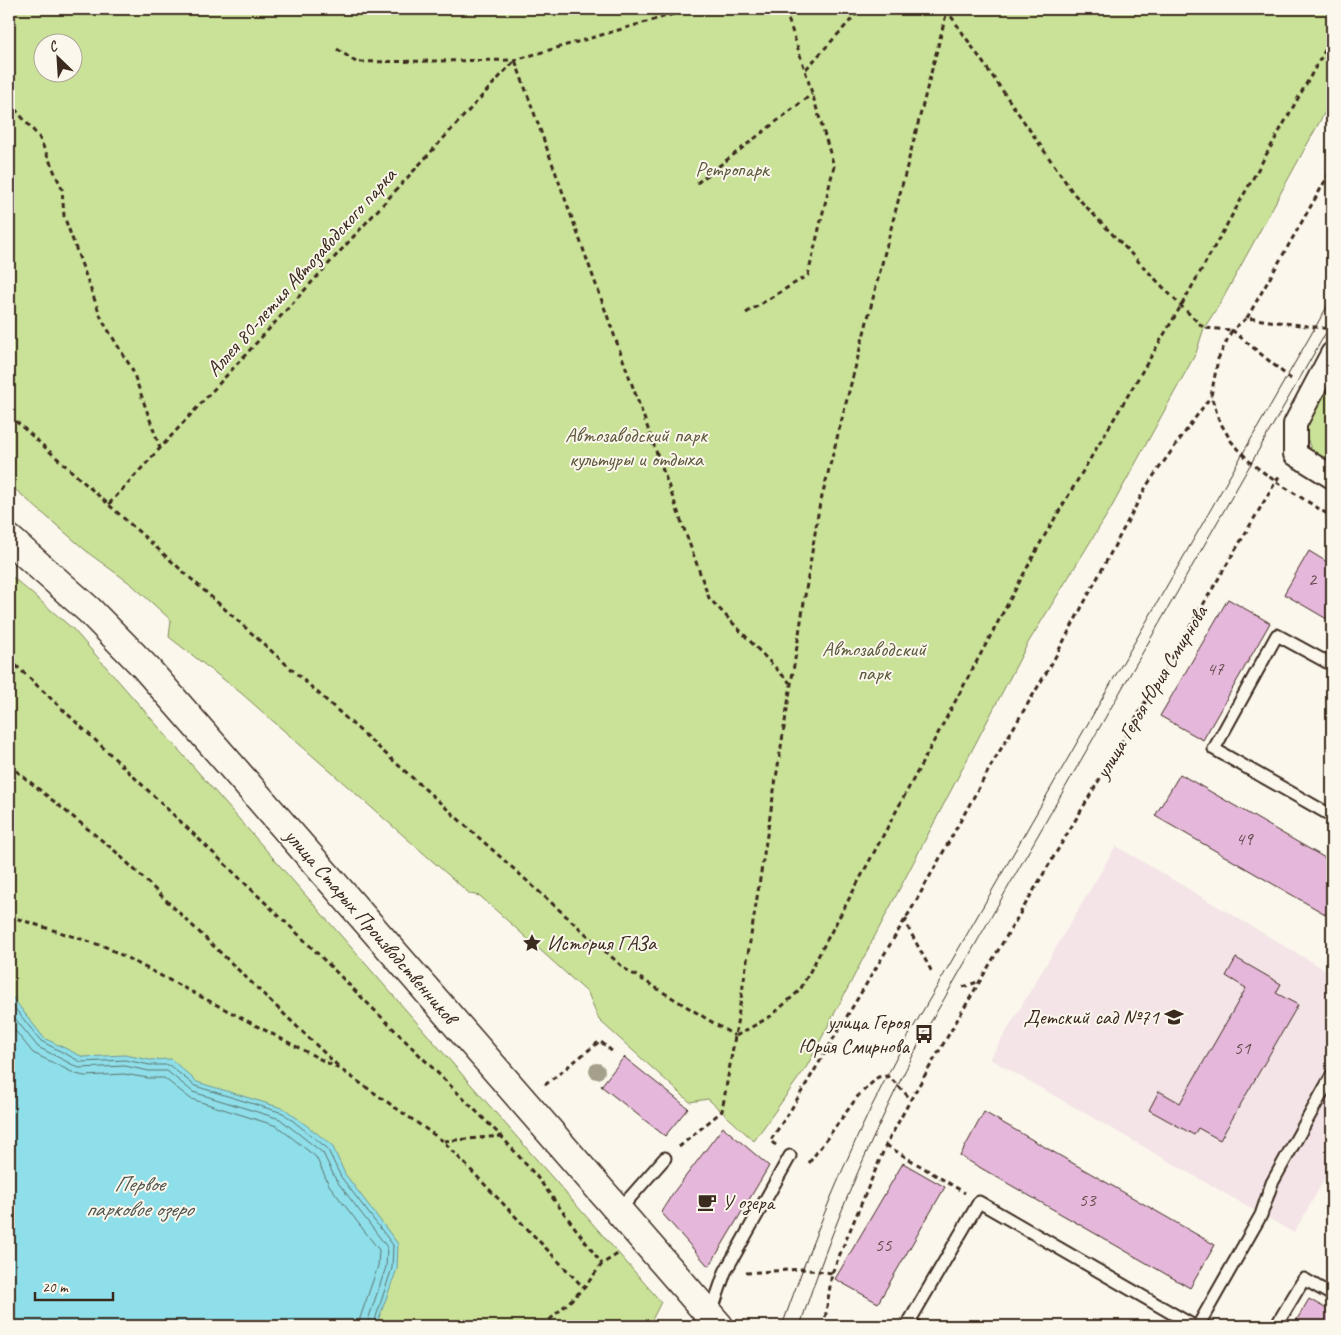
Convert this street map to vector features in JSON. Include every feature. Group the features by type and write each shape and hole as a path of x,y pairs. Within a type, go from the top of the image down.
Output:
{"street":[{"path":"1332,354 1296,424 1295,454 1332,477"},
{"name":"улица Старых Производственников","path":"9,539 89,610 146,668 619,1210 711,1323"}],"lane":[{"path":"1332,665 1277,635 1214,749 1332,816"},
{"path":"916,1326 909,1322 979,1202 1196,1326 1261,1214 1272,1183 1332,1075"},
{"path":"711,1323 725,1272 790,1156"},
{"path":"619,1210 665,1158"},
{"path":"1276,1326 1304,1279 1332,1295"}],"path":[{"path":"337,48 356,62 515,60 691,9"},
{"path":"746,313 808,275 834,166 785,9"},
{"path":"805,70 861,9"},
{"path":"947,10 1074,194 1181,306 1204,328 1232,330 1297,383 1312,391"},
{"path":"665,1158 722,1112 819,508 947,10"},
{"path":"735,1036 771,1016 800,990 1042,540 1181,306 1332,38"},
{"path":"515,60 709,598 790,683"},
{"name":"Аллея 80-летия Автозаводского парка","path":"109,504 515,60"},
{"path":"697,183 812,94"},
{"path":"9,102 39,137 62,189 64,216 102,320 132,369 160,448"},
{"path":"911,1099 898,1084 886,1076 878,1078 858,1096 807,1166 770,1141 915,903 992,764 1052,663 1147,484 1211,396 1218,359 1232,330 1247,318 1332,169"},
{"path":"1247,318 1316,326 1332,330"},
{"path":"1211,396 1220,422 1242,455 1275,481 1332,517"},
{"path":"9,415 625,969 735,1036"},
{"name":"улица Героя Юрия Смирнова","path":"824,1326 832,1273 886,1145 980,981 1275,481 1295,454"},
{"path":"9,659 299,935 501,1136 537,1177 602,1264"},
{"path":"9,765 115,851 343,1071"},
{"path":"915,903 906,922 933,974"},
{"path":"9,916 106,947 343,1071 443,1141 584,1288"},
{"path":"962,987 980,981"},
{"path":"523,1102 600,1040 614,1053"},
{"path":"443,1141 501,1136"},
{"path":"886,1145 979,1202"},
{"path":"543,1326 584,1288 602,1264 642,1237"},
{"path":"725,1272 756,1273 802,1269 832,1273"}],"shaded area":[{"name":"Детский сад №71","path":"1116,846 1332,974 1332,1166 1294,1233 990,1059"}],"green space":[{"name":"Автозаводский парк культуры и отдыха","path":"9,9 1332,9 1332,99 1221,302 1204,328 1196,353 1110,510 1028,643 807,1066 754,1141 708,1099 690,1102 599,1020 588,993 480,896 470,894 241,693 169,637 171,620 131,584 91,555 9,484"},
{"path":"1332,366 1332,467 1313,456 1304,428"},
{"path":"9,574 73,629 661,1302 649,1326 9,1326"}],"water":[{"name":"Первое парковое озеро","path":"9,993 44,1038 83,1057 125,1055 150,1060 171,1059 197,1082 285,1109 332,1145 345,1174 398,1244 397,1269 376,1326 9,1326"}],"building":[{"path":"1309,551 1332,565 1332,622 1284,594"},
{"path":"1228,599 1270,623 1203,740 1160,716"},
{"path":"1180,774 1332,862 1332,918 1155,816"},
{"path":"1236,958 1281,984 1276,993 1298,1005 1220,1140 1198,1128 1194,1135 1149,1110 1159,1091 1180,1103 1246,988 1226,976"},
{"path":"624,1057 688,1108 665,1136 601,1086"},
{"path":"984,1112 1215,1245 1190,1288 960,1156"},
{"name":"У озера","path":"723,1127 769,1166 709,1267 661,1212 673,1193"},
{"path":"903,1163 945,1187 878,1303 835,1279"},
{"path":"1309,1299 1332,1312 1332,1326 1293,1326"}],"tram line":[{"path":"782,1326 805,1262 843,1168 899,1052 1332,298"},
{"path":"800,1326 840,1214 888,1105 924,1034 1332,322"}],"place":[{"name":"История ГАЗа","path":"532,943"},
{"name":"Детский сад №71","path":"1174,1017"},
{"name":"улица Героя Юрия Смирнова","path":"924,1034"},
{"name":"У озера","path":"707,1202"}],"park label":[{"name":"Ретропарк","path":"732,169"},
{"name":"Автозаводский парк","path":"874,661"}]}
